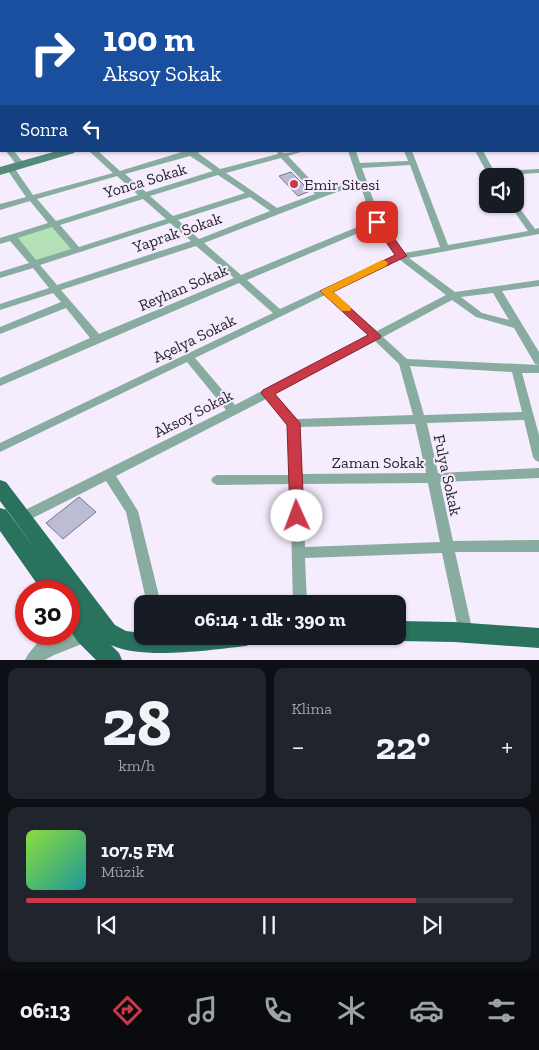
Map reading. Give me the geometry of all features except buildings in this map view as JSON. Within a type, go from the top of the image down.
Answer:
[{"type":"main road","points":[[0,487],[115,636],[134,638]]},
{"type":"main road","points":[[0,516],[46,580]]},
{"type":"main road","points":[[80,628],[111,660]]},
{"type":"main road","points":[[406,631],[539,638]]},
{"type":"street","points":[[10,152],[10,168],[32,198],[77,250]]},
{"type":"street","points":[[10,168],[66,152]]},
{"type":"street","points":[[94,152],[278,312]]},
{"type":"street","points":[[0,208],[193,152],[277,212]]},
{"type":"street","points":[[352,152],[377,222],[402,256],[479,315],[518,326]]},
{"type":"street","points":[[408,152],[445,248]]},
{"type":"street","points":[[480,152],[488,168]]},
{"type":"street","points":[[282,153],[320,195]]},
{"type":"street","name":"Yonca Sokak","points":[[0,241],[282,153]]},
{"type":"street","points":[[357,166],[412,163]]},
{"type":"street","points":[[524,172],[539,171]]},
{"type":"street","name":"Yaprak Sokak","points":[[0,308],[198,242],[320,195],[362,181]]},
{"type":"street","points":[[0,275],[251,194]]},
{"type":"street","points":[[520,213],[536,232]]},
{"type":"street","name":"Reyhan Sokak","points":[[0,382],[97,339],[377,222]]},
{"type":"street","name":"Açelya Sokak","points":[[0,448],[189,358],[278,312],[394,258],[536,232]]},
{"type":"street","points":[[13,238],[97,339]]},
{"type":"street","points":[[454,295],[539,284]]},
{"type":"street","points":[[496,290],[539,361]]},
{"type":"street","points":[[326,291],[404,362],[516,370],[539,369]]},
{"type":"street","name":"Aksoy Sokak","points":[[23,517],[233,411],[454,295]]},
{"type":"street","points":[[0,331],[68,303]]},
{"type":"street","points":[[189,358],[233,411]]},
{"type":"street","name":"Fulya Sokak","points":[[404,362],[420,419],[466,633]]},
{"type":"street","points":[[516,370],[539,458]]},
{"type":"street","points":[[267,393],[294,423],[300,595]]},
{"type":"street","points":[[294,423],[528,416]]},
{"type":"street","points":[[108,474],[132,511],[152,595]]},
{"type":"street","name":"Zaman Sokak","points":[[217,480],[433,478],[539,474]]},
{"type":"street","points":[[298,553],[539,546]]},
{"type":"street","points":[[31,660],[49,650],[85,635],[115,636]]},
{"type":"street","points":[[31,660],[46,645]]},
{"type":"green space","points":[[53,225],[74,248],[35,262],[16,238]]},
{"type":"slow traffic","points":[[346,309],[326,291],[382,263]]},
{"type":"place","name":"Emir Sitesi","points":[[294,184]]},
{"type":"route","points":[[297,516],[294,423],[267,393],[376,336],[326,291],[394,258],[402,256],[377,222]]}]
